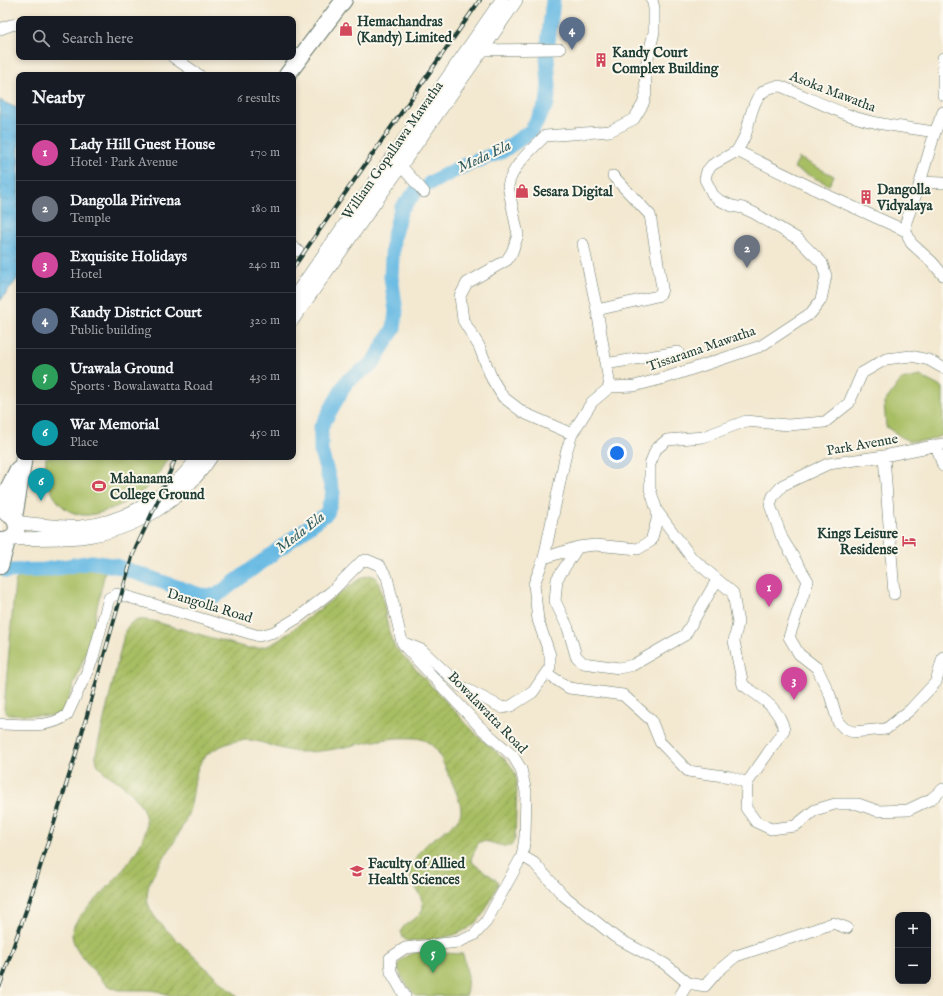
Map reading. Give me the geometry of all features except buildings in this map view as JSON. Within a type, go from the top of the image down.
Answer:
[{"type":"highway","points":[[289,72],[344,0]]},
{"type":"highway","points":[[0,505],[22,460]]},
{"type":"highway","points":[[0,565],[6,541],[15,535],[17,528],[10,517],[23,460]]},
{"type":"main road","name":"William Gopallawa Mawatha","points":[[296,295],[502,0]]},
{"type":"main road","name":"William Gopallawa Mawatha","points":[[296,315],[516,0]]},
{"type":"main road","points":[[10,517],[65,527],[97,524],[134,510],[161,494],[185,474],[196,460]]},
{"type":"main road","points":[[6,541],[81,537],[129,525],[152,514],[175,498],[196,478],[209,460]]},
{"type":"street","points":[[572,434],[524,413],[503,396],[492,379],[479,346],[463,320],[460,296],[467,283],[507,260],[512,252],[518,235],[508,186],[509,179],[522,160],[545,136],[610,131],[634,119],[644,104],[646,94],[645,70],[654,32],[654,8],[652,0]]},
{"type":"street","points":[[0,29],[16,24]]},
{"type":"street","points":[[482,50],[560,49]]},
{"type":"street","points":[[943,58],[943,95]]},
{"type":"street","points":[[177,60],[195,72]]},
{"type":"street","name":"Asoka Mawatha","points":[[737,150],[746,134],[752,110],[760,95],[766,89],[780,86],[846,115],[875,123],[934,132]]},
{"type":"street","points":[[943,112],[934,132],[920,182],[906,222],[906,231],[911,243],[932,262],[943,275]]},
{"type":"street","points":[[737,150],[831,197],[906,231]]},
{"type":"street","name":"Tissarama Mawatha","points":[[610,387],[634,386],[665,378],[761,346],[811,313],[821,300],[826,276],[822,263],[798,239],[743,208],[732,206],[719,200],[714,195],[705,179],[706,171],[712,165],[737,150]]},
{"type":"street","points":[[401,166],[424,192]]},
{"type":"street","points":[[597,310],[657,296],[661,292],[662,288],[650,215],[613,176]]},
{"type":"street","points":[[920,182],[943,183]]},
{"type":"street","points":[[402,642],[422,650],[460,686],[504,708],[512,706],[533,692],[550,668],[550,655],[538,620],[534,584],[544,558],[566,453],[572,434],[592,402],[610,387],[597,310],[583,244]]},
{"type":"street","points":[[606,364],[678,352]]},
{"type":"street","points":[[544,558],[578,547],[596,545],[638,549],[650,541],[657,520],[657,512],[650,489],[650,464],[656,449],[667,440],[703,437],[746,421],[788,425],[825,422],[849,402],[862,373],[886,359],[911,356],[929,360],[943,368]]},
{"type":"street","name":"Park Avenue","points":[[943,466],[940,445],[884,456],[828,464],[783,485],[773,496],[770,505],[782,538],[808,581],[789,637],[799,654],[817,668],[830,695],[838,722],[845,729],[853,732],[886,730],[910,710],[936,682],[943,657]]},
{"type":"street","points":[[884,456],[894,594]]},
{"type":"street","points":[[657,512],[691,558],[733,593],[738,623],[734,641],[743,685],[771,705],[782,721],[784,730],[747,783],[746,808],[756,822],[771,829],[795,826],[815,810],[835,804],[858,804],[878,811],[908,810],[931,800],[943,789]]},
{"type":"street","points":[[578,547],[557,579],[555,600],[568,628],[576,656],[583,663],[619,668],[633,665],[686,635],[717,580]]},
{"type":"street","name":"Dangolla Road","points":[[0,724],[52,723],[67,715],[92,661],[109,598],[121,595],[259,636],[274,632],[299,617],[332,591],[362,561],[367,560],[379,565],[387,577],[402,642]]},
{"type":"street","name":"Bowalawatta Road","points":[[402,642],[480,727],[513,756],[521,769],[526,792],[525,836],[522,856],[486,922],[474,935],[458,942],[404,948],[390,958],[392,972],[405,996]]},
{"type":"street","points":[[546,674],[569,688],[623,695],[651,720],[660,742],[688,771],[731,778],[747,783]]},
{"type":"street","points":[[522,856],[534,863],[563,895],[615,937],[665,964],[688,983],[705,986],[717,972],[736,956],[833,923],[847,928]]},
{"type":"street","points":[[680,996],[688,983]]},
{"type":"green space","points":[[799,158],[834,176],[829,185],[794,168]]},
{"type":"green space","points":[[920,376],[943,388],[943,435],[927,441],[908,441],[886,427],[884,403],[901,380]]},
{"type":"green space","name":"Mahanama College Ground","points":[[46,460],[166,460],[149,486],[139,494],[116,507],[90,515],[73,513],[58,502],[49,486]]},
{"type":"green space","points":[[100,567],[105,572],[88,647],[64,710],[58,716],[7,714],[4,708],[15,581],[20,577]]},
{"type":"green space","points":[[370,575],[376,577],[379,585],[391,639],[395,647],[478,736],[509,763],[515,773],[517,783],[515,839],[511,846],[502,846],[483,841],[479,842],[471,859],[474,864],[498,881],[498,885],[483,915],[473,925],[465,930],[446,937],[407,941],[403,938],[401,931],[407,923],[415,919],[420,914],[423,906],[420,896],[411,879],[409,870],[425,846],[457,820],[461,810],[455,790],[438,752],[431,744],[415,738],[401,738],[373,741],[316,752],[301,752],[278,748],[251,740],[241,740],[217,748],[208,754],[202,761],[195,777],[188,814],[178,836],[152,878],[147,896],[153,915],[189,952],[238,996],[171,996],[157,991],[119,990],[106,985],[76,948],[73,941],[72,932],[79,917],[110,885],[131,859],[140,846],[145,833],[145,814],[139,803],[126,788],[101,770],[96,758],[125,631],[130,624],[137,620],[153,621],[247,648],[258,648],[270,645],[279,640],[355,582]]},
{"type":"green space","points":[[419,952],[463,954],[468,977],[466,996],[416,996],[402,978],[398,965],[402,959]]},
{"type":"water","points":[[0,100],[16,108],[16,281],[0,301]]},
{"type":"waterway","name":"Meda Ela","points":[[548,43],[553,0]]},
{"type":"waterway","name":"Meda Ela","points":[[430,183],[463,166],[501,152],[531,131],[547,103],[549,86],[547,57]]},
{"type":"waterway","name":"Meda Ela","points":[[7,571],[45,570],[92,562],[116,566],[200,595],[216,596],[327,513],[333,493],[321,451],[321,427],[347,381],[372,364],[394,328],[396,311],[391,277],[393,238],[401,209],[417,190]]},
{"type":"railway","points":[[296,264],[480,0]]},
{"type":"railway","points":[[0,985],[30,899],[75,757],[133,554],[161,494],[175,460]]},
{"type":"place","name":"Hemachandras (Kandy) Limited","points":[[346,29]]},
{"type":"place","name":"Kandy District Court","points":[[572,50]]},
{"type":"place","name":"Kandy Court Complex Building","points":[[601,60]]},
{"type":"place","name":"Sesara Digital","points":[[522,191]]},
{"type":"place","name":"Dangolla Vidyalaya","points":[[866,197]]},
{"type":"place","name":"Dangolla Pirivena","points":[[747,268]]},
{"type":"place","name":"Mahanama College Ground","points":[[99,486]]},
{"type":"place","name":"War Memorial","points":[[41,501]]},
{"type":"place","name":"Kings Leisure Residense","points":[[909,541]]},
{"type":"place","name":"Lady Hill Guest House","points":[[769,607]]},
{"type":"place","name":"Exquisite Holidays","points":[[794,700]]},
{"type":"place","name":"Faculty of Allied Health Sciences","points":[[357,871]]},
{"type":"place","name":"Urawala Ground","points":[[433,973]]}]
